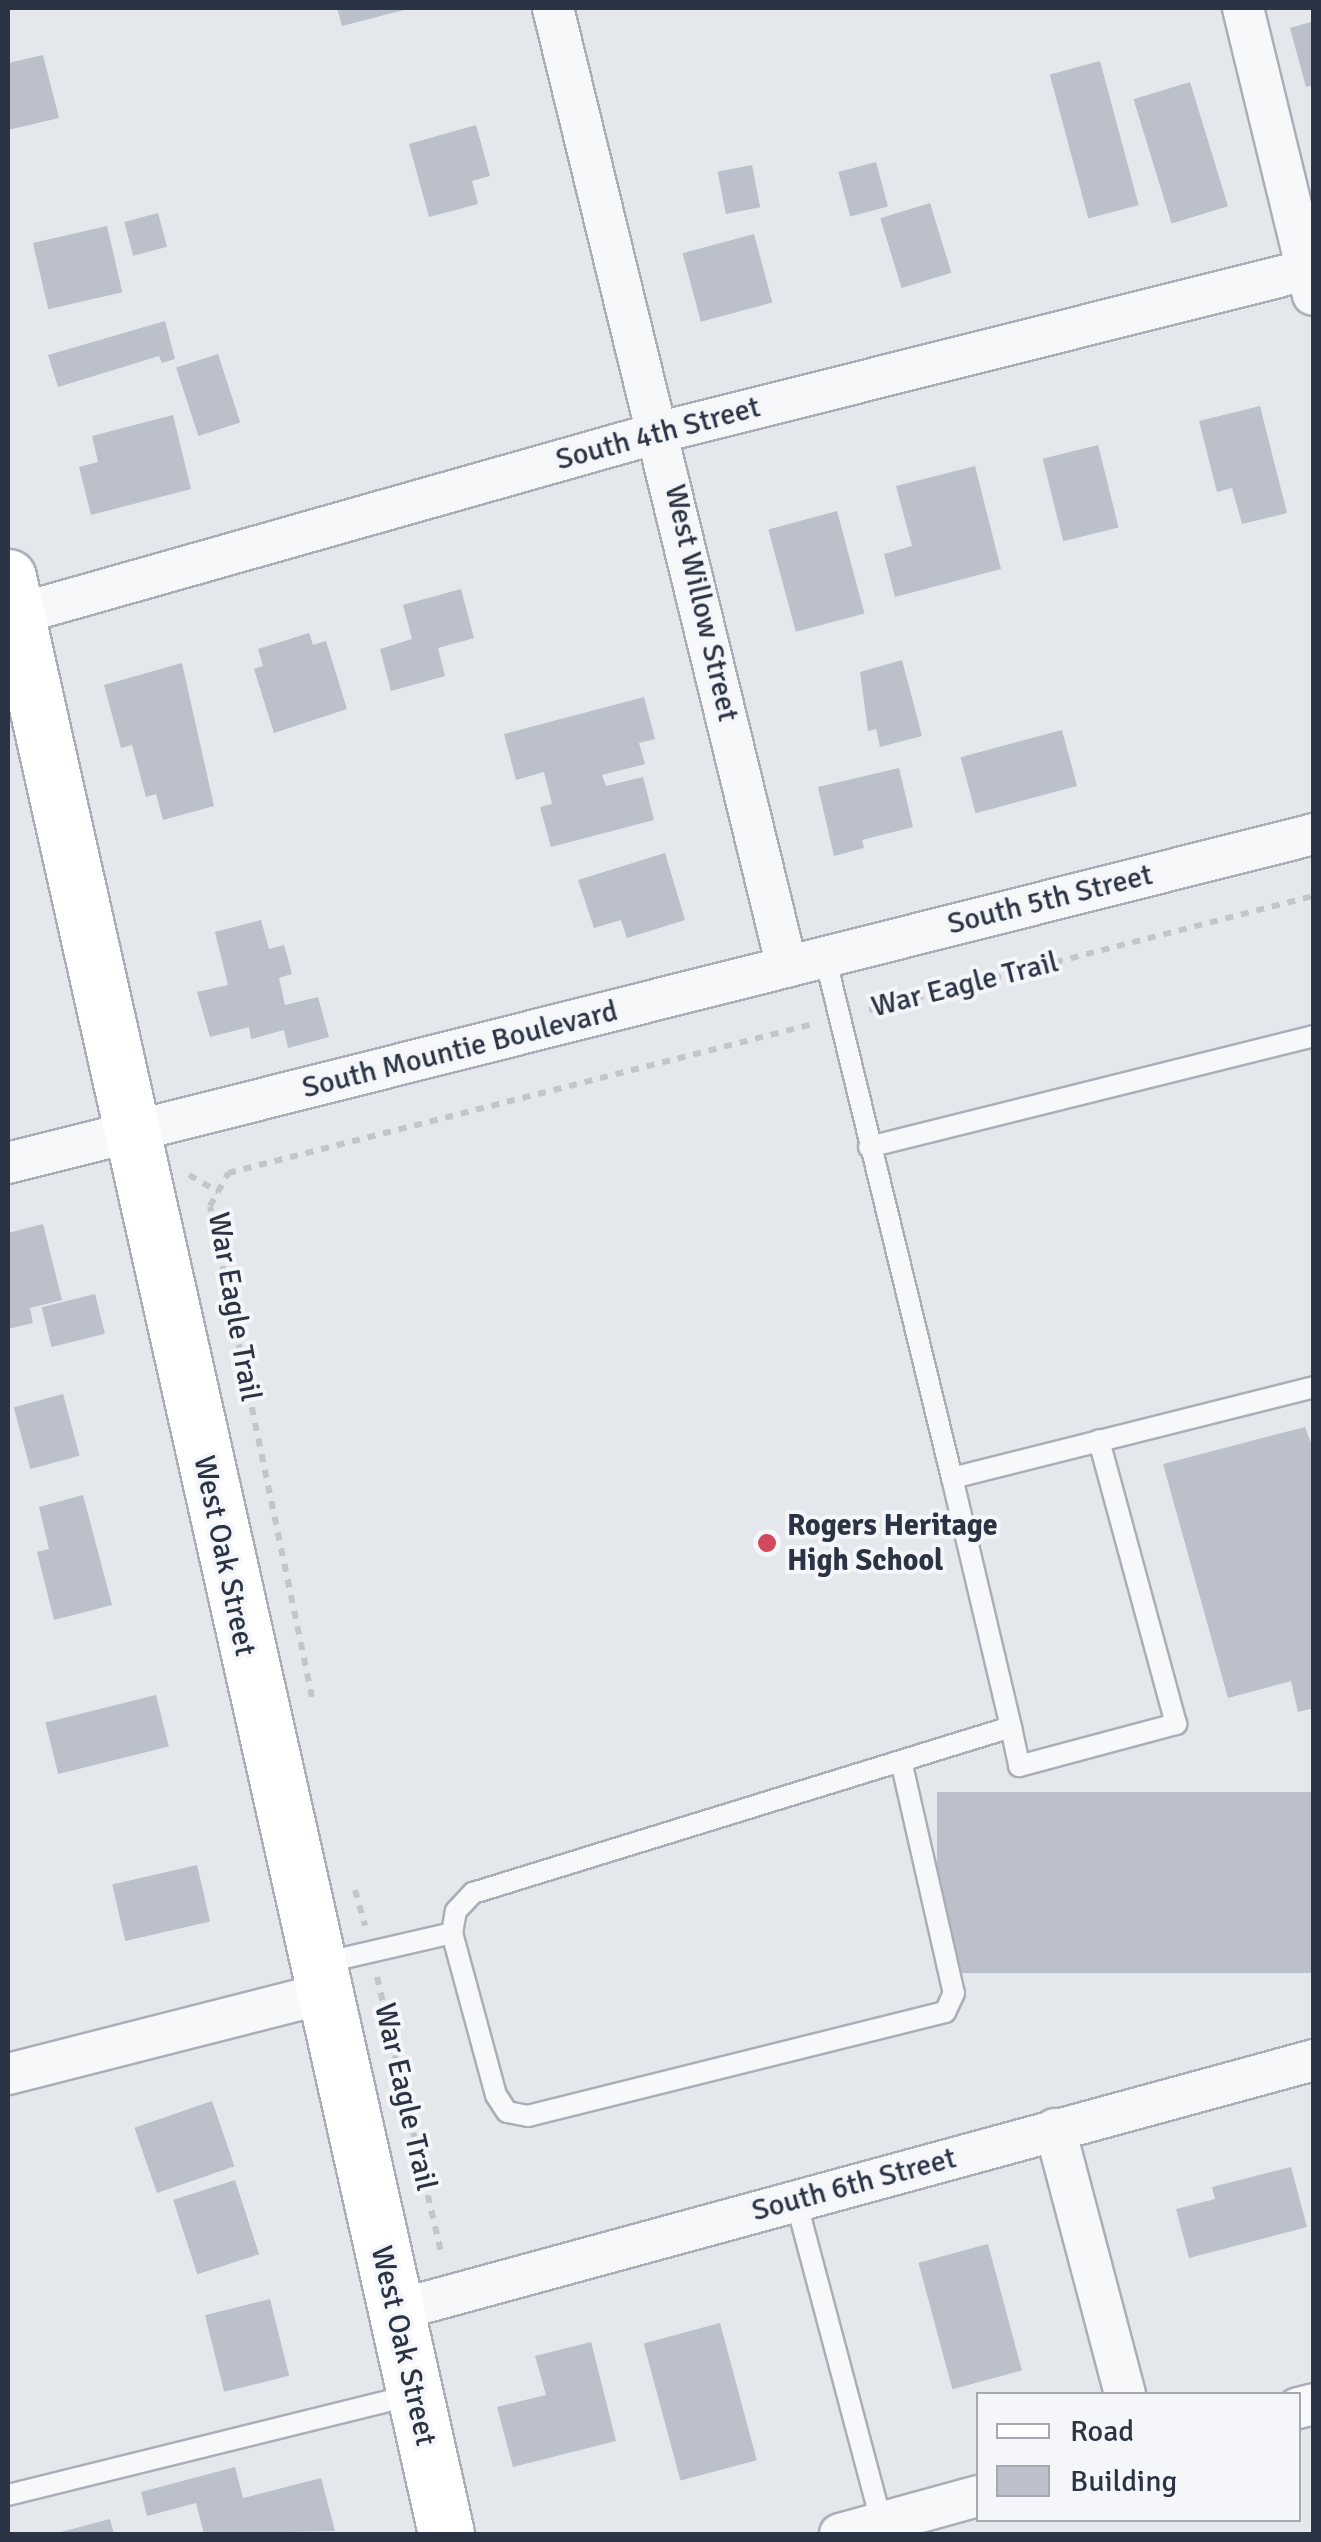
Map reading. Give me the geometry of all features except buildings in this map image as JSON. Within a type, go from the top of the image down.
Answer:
[{"type":"street","name":"West Willow Street","points":[[554,8],[661,432],[806,962]]},
{"type":"street","points":[[1243,8],[1311,278]]},
{"type":"street","name":"South 4th Street","points":[[11,602],[661,432],[1311,278]]},
{"type":"street","name":"West Oak Street","points":[[11,602],[133,1133],[318,1980],[446,2534]]},
{"type":"street","name":"South 5th Street","points":[[806,962],[1314,834]]},
{"type":"street","name":"South Mountie Boulevard","points":[[133,1133],[806,962]]},
{"type":"street","points":[[8,1163],[133,1133]]},
{"type":"street","points":[[8,2074],[318,1980]]},
{"type":"street","name":"South 6th Street","points":[[394,2311],[1314,2060]]},
{"type":"street","points":[[1055,2130],[1125,2392]]},
{"type":"street","points":[[840,2534],[976,2497]]},
{"type":"lane","points":[[806,962],[837,1018],[1019,1766],[1176,1724],[1099,1440]]},
{"type":"lane","points":[[869,1147],[1314,1036]]},
{"type":"lane","points":[[952,1478],[1314,1387]]},
{"type":"lane","points":[[902,1765],[954,1993],[945,2012],[931,2019],[528,2116],[507,2112],[496,2095],[452,1933],[456,1911],[472,1894],[902,1765],[1010,1727]]},
{"type":"lane","points":[[318,1980],[372,1952],[452,1933]]},
{"type":"lane","points":[[796,2201],[882,2524]]},
{"type":"lane","points":[[8,2495],[415,2394]]},
{"type":"path","name":"War Eagle Trail","points":[[313,1704],[210,1206],[228,1173],[1314,896]]},
{"type":"path","points":[[183,1172],[218,1192]]},
{"type":"path","name":"War Eagle Trail","points":[[351,1874],[452,2296]]},
{"type":"place","name":"Rogers Heritage High School","points":[[767,1543]]}]
